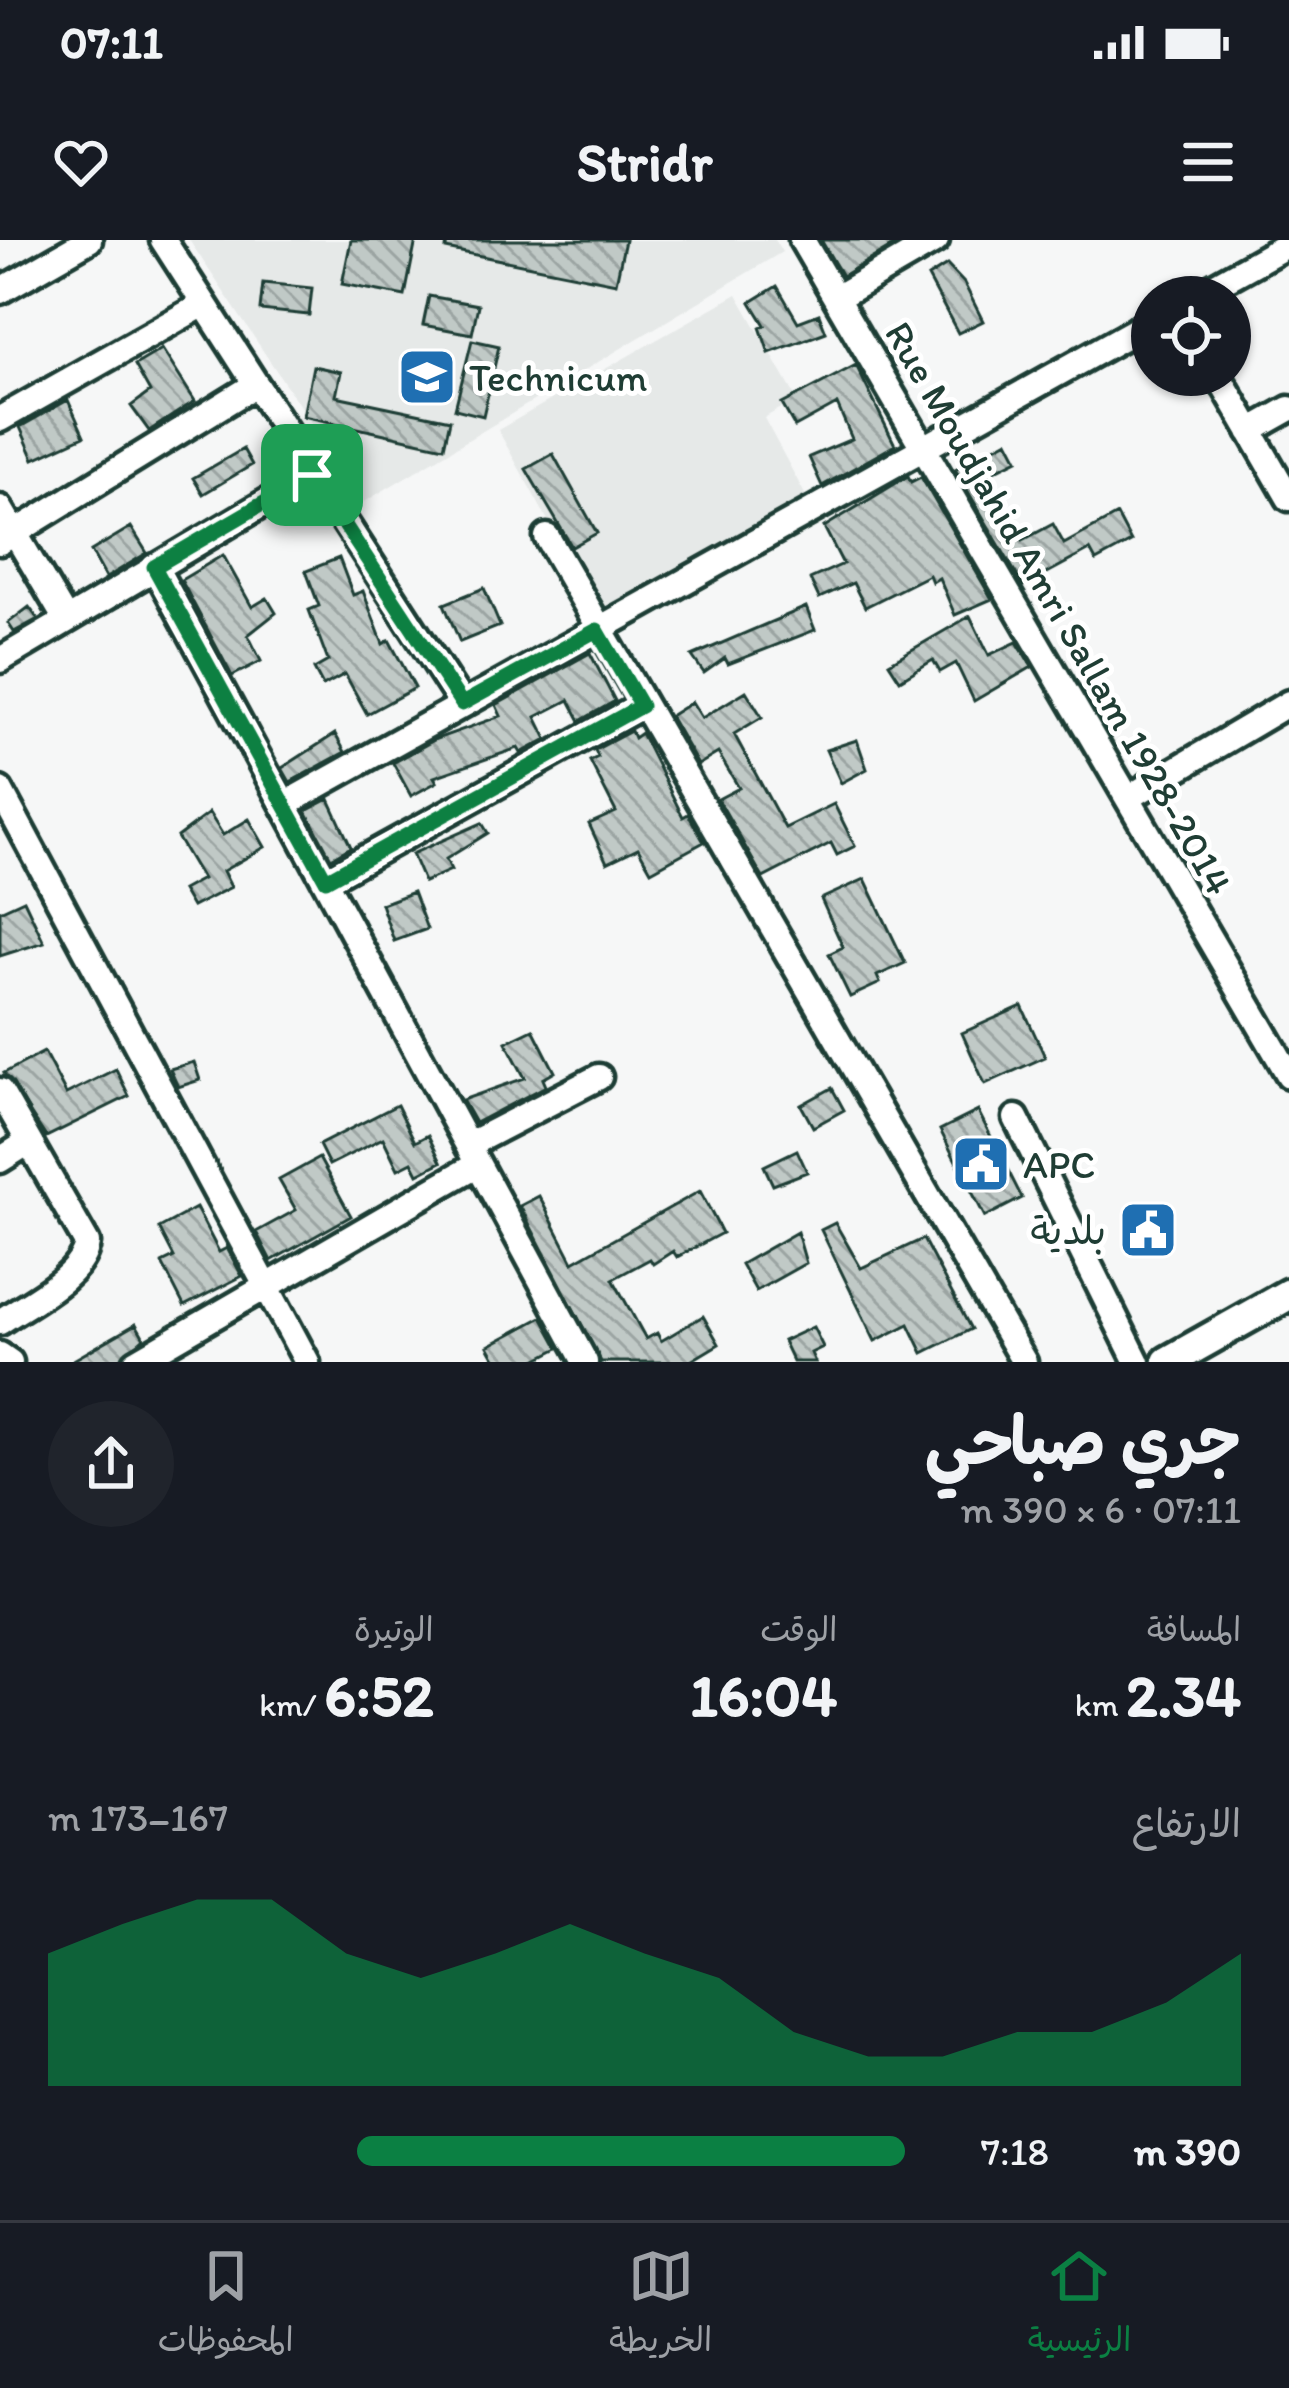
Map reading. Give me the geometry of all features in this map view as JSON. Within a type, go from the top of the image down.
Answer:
[{"type":"main road","points":[[1168,1362],[1289,1294]]},
{"type":"street","points":[[0,291],[89,240]]},
{"type":"street","points":[[163,240],[462,704]]},
{"type":"street","name":"Rue Moudjahid Amri Sallam 1928-2014","points":[[802,240],[1289,1075]]},
{"type":"street","points":[[836,298],[936,240]]},
{"type":"street","points":[[1232,276],[1289,244]]},
{"type":"street","points":[[0,419],[204,304]]},
{"type":"street","points":[[285,804],[1131,333]]},
{"type":"street","points":[[8,537],[255,385]]},
{"type":"street","points":[[1230,396],[1289,498]]},
{"type":"street","points":[[1250,431],[1289,409]]},
{"type":"street","points":[[0,660],[312,475]]},
{"type":"street","points":[[0,508],[8,537],[66,620]]},
{"type":"street","points":[[547,537],[1024,1362]]},
{"type":"street","points":[[154,567],[585,1362]]},
{"type":"street","points":[[1128,798],[1289,704]]},
{"type":"street","points":[[326,880],[641,706]]},
{"type":"street","points":[[0,790],[307,1362]]},
{"type":"street","points":[[141,1361],[599,1077]]},
{"type":"street","points":[[0,1091],[87,1243],[85,1259],[71,1272],[0,1322]]},
{"type":"street","points":[[1016,1118],[1137,1362]]},
{"type":"street","points":[[0,1160],[28,1143]]},
{"type":"street","points":[[0,1355],[10,1362]]},
{"type":"shaded area","name":"Technicum","points":[[189,240],[775,240],[782,252],[364,502]]},
{"type":"shaded area","points":[[737,294],[797,399],[764,418],[807,498],[599,613],[498,430]]},
{"type":"building","points":[[351,240],[416,240],[405,296],[342,284]]},
{"type":"building","points":[[447,240],[625,240],[616,283],[446,249]]},
{"type":"building","points":[[821,240],[903,240],[842,276]]},
{"type":"building","points":[[947,265],[964,283],[983,321],[958,333],[928,277]]},
{"type":"building","points":[[263,283],[312,288],[309,315],[260,310]]},
{"type":"building","points":[[777,286],[798,322],[819,314],[826,332],[769,353],[760,327],[765,325],[751,302]]},
{"type":"building","points":[[429,296],[478,305],[472,334],[423,325]]},
{"type":"building","points":[[472,340],[499,346],[483,416],[455,409]]},
{"type":"building","points":[[162,349],[195,401],[149,431],[131,406],[150,392],[135,365]]},
{"type":"building","points":[[856,365],[895,445],[822,486],[809,457],[852,439],[837,404],[795,427],[782,404]]},
{"type":"building","points":[[313,366],[341,372],[336,396],[450,420],[444,447],[303,416]]},
{"type":"building","points":[[68,400],[84,436],[34,459],[20,427]]},
{"type":"building","points":[[1008,440],[1018,459],[988,474],[1023,540],[1053,524],[1064,544],[1117,515],[1131,542],[1096,561],[1090,550],[1023,586],[955,469]]},
{"type":"building","points":[[243,449],[252,465],[203,494],[193,478]]},
{"type":"building","points":[[553,454],[597,533],[572,547],[526,469]]},
{"type":"building","points":[[908,476],[911,482],[921,477],[992,599],[955,615],[939,578],[932,582],[929,575],[865,607],[853,583],[819,598],[810,579],[843,564],[824,527]]},
{"type":"building","points":[[131,527],[147,553],[106,578],[91,551]]},
{"type":"building","points":[[223,555],[252,607],[267,598],[276,613],[248,635],[261,661],[232,676],[181,580]]},
{"type":"building","points":[[339,558],[353,595],[363,591],[383,644],[389,640],[415,688],[367,714],[345,674],[323,686],[314,669],[328,661],[309,610],[319,606],[306,571]]},
{"type":"building","points":[[484,588],[500,626],[460,642],[444,604]]},
{"type":"building","points":[[29,607],[38,619],[14,632],[8,623]]},
{"type":"building","points":[[806,607],[815,630],[728,664],[725,658],[704,673],[692,656]]},
{"type":"building","points":[[970,616],[989,655],[1017,642],[1032,667],[974,701],[956,663],[940,672],[933,660],[900,680],[889,663]]},
{"type":"building","points":[[590,653],[615,701],[580,721],[569,700],[536,717],[547,739],[521,753],[518,748],[434,777],[437,782],[411,796],[393,763],[436,739],[501,716],[496,705]]},
{"type":"building","points":[[746,691],[762,717],[734,734],[785,828],[834,804],[855,846],[837,855],[831,843],[763,878],[718,799],[739,788],[718,753],[698,765],[670,716],[692,702],[702,718]]},
{"type":"building","points":[[631,731],[634,738],[641,733],[683,817],[688,814],[704,842],[651,871],[638,848],[607,863],[589,824],[616,812],[590,761],[598,757],[595,750]]},
{"type":"building","points":[[335,734],[345,752],[290,782],[282,768]]},
{"type":"building","points":[[857,740],[867,769],[841,783],[826,750]]},
{"type":"building","points":[[329,799],[351,847],[331,858],[306,811]]},
{"type":"building","points":[[209,813],[223,835],[249,819],[265,847],[223,871],[231,887],[192,907],[182,890],[202,879],[177,837]]},
{"type":"building","points":[[482,823],[488,833],[446,859],[451,870],[424,882],[412,854]]},
{"type":"building","points":[[865,879],[905,963],[877,976],[880,983],[850,997],[829,954],[843,947],[821,899]]},
{"type":"building","points":[[413,892],[427,929],[394,941],[381,904]]},
{"type":"building","points":[[24,900],[44,942],[0,956],[0,911]]},
{"type":"building","points":[[1022,1006],[1045,1057],[985,1084],[962,1033]]},
{"type":"building","points":[[533,1029],[555,1072],[543,1079],[546,1086],[475,1123],[462,1100],[525,1078],[506,1042]]},
{"type":"building","points":[[44,1052],[66,1094],[116,1069],[129,1096],[46,1137],[4,1073]]},
{"type":"building","points":[[194,1062],[200,1080],[178,1087],[170,1069]]},
{"type":"building","points":[[832,1088],[844,1110],[813,1127],[801,1105]]},
{"type":"building","points":[[397,1105],[415,1142],[428,1135],[441,1162],[418,1174],[412,1162],[398,1169],[383,1138],[329,1165],[319,1145]]},
{"type":"building","name":"APC","points":[[978,1111],[1022,1198],[985,1217],[940,1130]]},
{"type":"building","points":[[797,1150],[807,1172],[773,1185],[764,1166]]},
{"type":"building","points":[[319,1158],[351,1216],[271,1261],[256,1232],[296,1210],[279,1180]]},
{"type":"building","points":[[700,1191],[722,1233],[677,1257],[673,1251],[613,1279],[646,1339],[657,1333],[661,1341],[703,1316],[719,1344],[689,1362],[601,1362],[520,1206],[539,1196],[573,1262]]},
{"type":"building","points":[[196,1208],[219,1252],[227,1248],[242,1276],[184,1306],[162,1263],[174,1257],[159,1228]]},
{"type":"building","points":[[835,1223],[861,1268],[923,1239],[971,1329],[923,1353],[909,1324],[875,1341],[821,1230]]},
{"type":"building","points":[[797,1232],[806,1263],[756,1291],[741,1264]]},
{"type":"building","points":[[542,1317],[559,1348],[532,1362],[497,1362],[488,1346]]},
{"type":"building","points":[[136,1324],[144,1338],[118,1362],[70,1362]]},
{"type":"building","points":[[813,1327],[823,1347],[811,1353],[815,1362],[793,1362],[783,1341]]},
{"type":"place","name":"Technicum","points":[[427,377]]},
{"type":"place","name":"APC","points":[[981,1164]]},
{"type":"place","name":"بلدية","points":[[1148,1230]]},
{"type":"route","points":[[312,475],[462,704],[597,630],[641,706],[326,880],[154,567],[312,475]]}]
